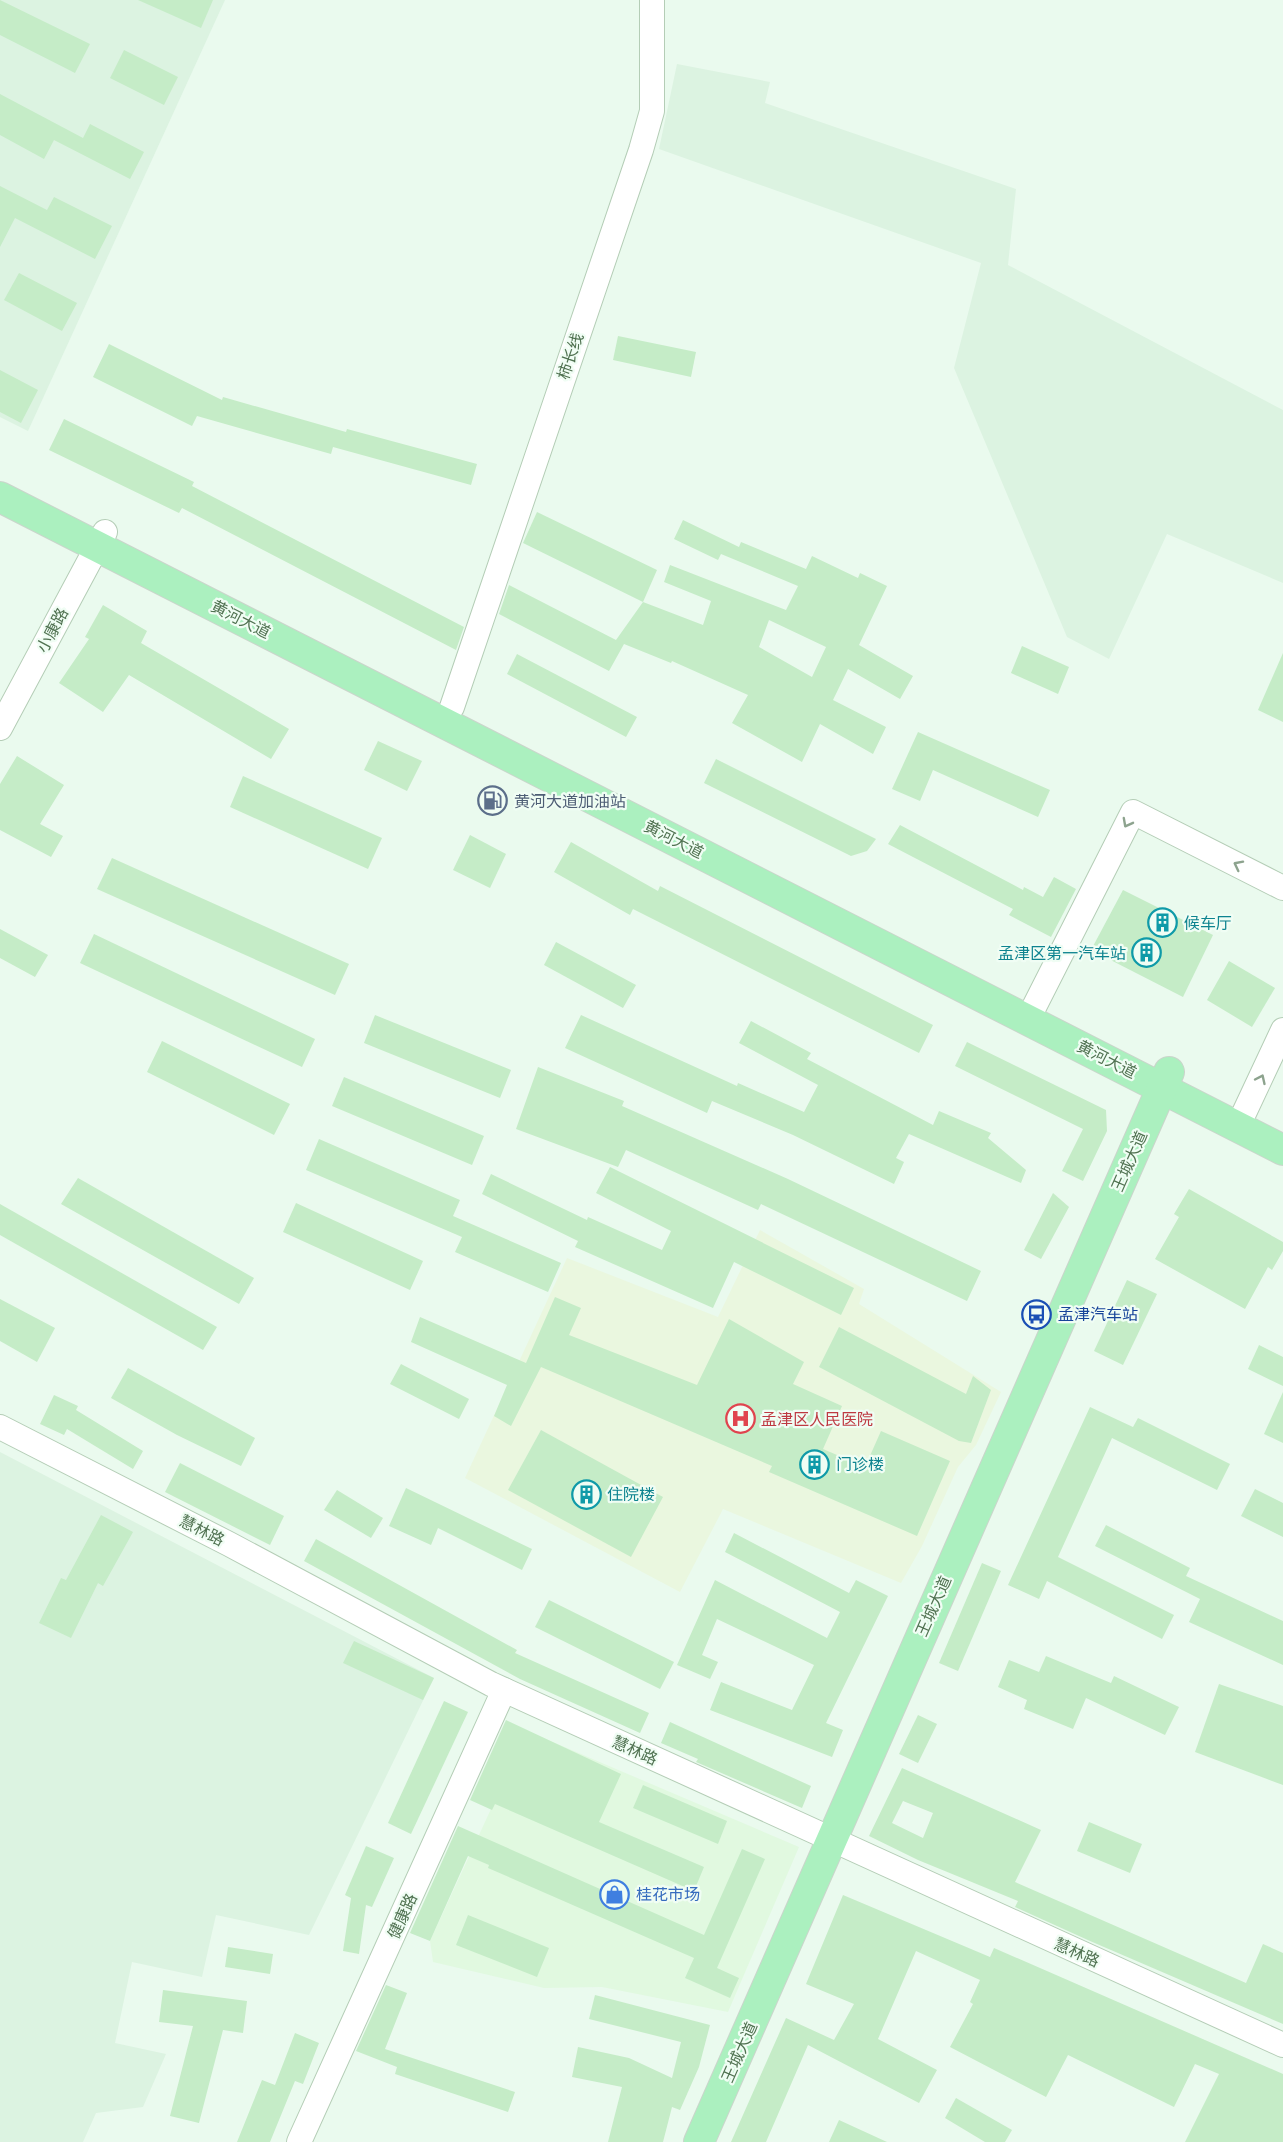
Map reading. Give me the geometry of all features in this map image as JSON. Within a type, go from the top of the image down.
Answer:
[{"type":"main road","name":"黄河大道","points":[[0,478],[452,707],[1031,1011]]},
{"type":"main road","name":"黄河大道","points":[[0,497],[1242,1118],[1283,1130]]},
{"type":"main road","name":"王城大道","points":[[699,2142],[837,1842],[1173,1083]]},
{"type":"main road","name":"黄河大道","points":[[1242,1118],[1283,1150]]},
{"type":"main road","name":"王城大道","points":[[712,2142],[837,1842]]},
{"type":"street","name":"柿长线","points":[[452,707],[641,150],[652,111],[652,0]]},
{"type":"street","name":"小康路","points":[[0,728],[105,532]]},
{"type":"street","points":[[1031,1011],[1133,813],[1283,888]]},
{"type":"street","points":[[1242,1118],[1283,1030]]},
{"type":"street","name":"慧林路","points":[[0,1427],[229,1544],[504,1690],[1283,2045]]},
{"type":"street","name":"健康路","points":[[299,2142],[504,1690]]},
{"type":"shaded area","points":[[0,0],[225,0],[28,431],[0,417]]},
{"type":"shaded area","points":[[677,64],[770,82],[765,103],[1016,189],[1008,265],[1283,410],[1283,583],[1167,534],[1109,659],[1067,637],[954,368],[981,263],[659,149]]},
{"type":"shaded area","name":"孟津区人民医院","points":[[760,1230],[864,1289],[859,1304],[1001,1392],[976,1445],[958,1467],[922,1546],[901,1583],[723,1509],[680,1592],[465,1478],[567,1258],[718,1317]]},
{"type":"shaded area","points":[[0,1452],[434,1678],[309,1935],[216,1915],[202,1977],[132,1962],[115,2043],[166,2054],[143,2107],[96,2113],[83,2142],[0,2142]]},
{"type":"shaded area","name":"桂花市场","points":[[527,1731],[799,1847],[728,2012],[602,1987],[544,1988],[433,1962],[430,1941]]},
{"type":"building","points":[[0,0],[90,44],[75,73],[0,35]]},
{"type":"building","points":[[138,0],[213,0],[201,28]]},
{"type":"building","points":[[124,50],[178,77],[164,105],[110,78]]},
{"type":"building","points":[[0,94],[83,138],[90,124],[144,152],[130,179],[54,140],[44,159],[0,135]]},
{"type":"building","points":[[0,186],[47,210],[54,197],[112,226],[95,259],[15,218],[0,247]]},
{"type":"building","points":[[19,273],[77,303],[62,331],[4,300]]},
{"type":"building","points":[[618,336],[696,352],[691,377],[613,360]]},
{"type":"building","points":[[109,344],[222,400],[223,397],[346,432],[347,429],[477,464],[471,485],[333,447],[331,454],[197,416],[192,426],[93,377]]},
{"type":"building","points":[[0,370],[38,390],[21,423],[0,412]]},
{"type":"building","points":[[64,419],[194,482],[192,486],[464,627],[456,650],[182,508],[179,513],[49,450]]},
{"type":"building","points":[[537,512],[657,570],[643,602],[523,543]]},
{"type":"building","points":[[683,520],[739,547],[741,542],[806,569],[812,556],[858,578],[860,573],[887,586],[859,645],[913,676],[900,699],[848,669],[833,700],[886,727],[873,754],[820,724],[802,762],[732,723],[748,695],[672,661],[671,663],[624,644],[609,671],[499,614],[509,585],[616,640],[643,602],[703,625],[711,601],[664,582],[670,565],[786,610],[798,586],[721,554],[718,560],[674,539]],"holes":[[[769,620],[826,647],[812,677],[759,647]]]},
{"type":"building","points":[[103,605],[147,631],[141,643],[289,729],[271,759],[129,675],[103,712],[59,683],[89,639],[85,637]]},
{"type":"building","points":[[1022,646],[1069,667],[1058,694],[1011,673]]},
{"type":"building","points":[[1283,653],[1283,722],[1258,710]]},
{"type":"building","points":[[517,654],[637,717],[626,737],[507,674]]},
{"type":"building","points":[[918,732],[1050,790],[1038,817],[933,770],[920,801],[892,789]]},
{"type":"building","points":[[378,741],[422,761],[407,791],[364,770]]},
{"type":"building","points":[[17,756],[64,785],[40,824],[63,836],[51,857],[0,830],[0,784]]},
{"type":"building","points":[[716,759],[876,839],[867,851],[851,856],[704,783]]},
{"type":"building","points":[[243,776],[382,838],[368,869],[230,807]]},
{"type":"building","points":[[900,825],[1023,890],[1024,887],[1043,897],[1054,877],[1076,889],[1051,937],[1009,915],[1013,909],[888,844]]},
{"type":"building","points":[[470,835],[506,854],[490,888],[453,870]]},
{"type":"building","points":[[571,842],[658,891],[660,886],[933,1025],[919,1053],[633,909],[630,915],[554,872]]},
{"type":"building","points":[[112,858],[349,964],[335,995],[97,889]]},
{"type":"building","name":"孟津区第一汽车站","points":[[1123,890],[1213,935],[1183,997],[1091,950]]},
{"type":"building","points":[[0,929],[48,955],[35,977],[0,958]]},
{"type":"building","points":[[94,934],[315,1039],[302,1067],[80,963]]},
{"type":"building","points":[[556,942],[636,985],[623,1008],[544,965]]},
{"type":"building","points":[[1229,961],[1275,988],[1252,1027],[1207,1000]]},
{"type":"building","points":[[375,1015],[511,1070],[500,1098],[364,1043]]},
{"type":"building","points":[[581,1015],[737,1086],[738,1083],[804,1112],[818,1085],[739,1043],[751,1021],[811,1053],[807,1059],[933,1125],[939,1111],[991,1133],[988,1138],[1026,1170],[1021,1183],[909,1134],[896,1158],[904,1162],[894,1184],[793,1135],[712,1101],[707,1113],[565,1048]]},
{"type":"building","points":[[162,1041],[290,1104],[274,1135],[147,1072]]},
{"type":"building","points":[[967,1042],[1106,1110],[1107,1131],[1083,1181],[1062,1171],[1083,1129],[955,1066]]},
{"type":"building","points":[[538,1067],[624,1101],[622,1106],[788,1179],[981,1271],[967,1301],[761,1204],[758,1210],[626,1150],[618,1167],[516,1129]]},
{"type":"building","points":[[344,1077],[484,1136],[472,1165],[332,1106]]},
{"type":"building","points":[[319,1139],[460,1200],[453,1216],[561,1263],[548,1292],[455,1252],[462,1237],[306,1170]]},
{"type":"building","points":[[610,1167],[854,1288],[841,1315],[734,1262],[713,1308],[575,1247],[578,1241],[482,1194],[491,1174],[587,1220],[588,1217],[662,1250],[671,1231],[596,1193]]},
{"type":"building","points":[[78,1178],[254,1278],[239,1304],[61,1204]]},
{"type":"building","points":[[1189,1189],[1283,1242],[1283,1251],[1272,1270],[1268,1267],[1245,1309],[1155,1259],[1179,1217],[1174,1214]]},
{"type":"building","points":[[1053,1193],[1069,1207],[1041,1259],[1024,1250]]},
{"type":"building","points":[[296,1203],[423,1261],[410,1290],[283,1232]]},
{"type":"building","points":[[0,1204],[217,1327],[203,1350],[0,1235]]},
{"type":"building","points":[[1127,1280],[1157,1294],[1123,1365],[1094,1351]]},
{"type":"building","points":[[555,1297],[581,1308],[569,1335],[697,1385],[729,1319],[804,1362],[793,1384],[842,1406],[823,1449],[865,1467],[881,1431],[950,1461],[917,1536],[769,1472],[772,1466],[541,1367],[511,1426],[494,1416],[507,1385],[411,1342],[420,1317],[526,1363]]},
{"type":"building","points":[[0,1299],[55,1328],[37,1362],[0,1341]]},
{"type":"building","points":[[839,1327],[966,1394],[973,1376],[991,1390],[971,1443],[959,1441],[819,1367]]},
{"type":"building","points":[[1259,1345],[1283,1357],[1283,1386],[1248,1369]]},
{"type":"building","points":[[401,1364],[469,1399],[459,1419],[390,1384]]},
{"type":"building","points":[[128,1368],[255,1438],[241,1466],[177,1435],[111,1398]]},
{"type":"building","points":[[1283,1392],[1283,1443],[1264,1434]]},
{"type":"building","points":[[54,1395],[78,1406],[76,1410],[143,1451],[133,1469],[67,1429],[64,1435],[40,1424]]},
{"type":"building","points":[[1090,1407],[1133,1427],[1138,1418],[1230,1464],[1217,1490],[1112,1438],[1058,1557],[1174,1615],[1162,1639],[1047,1581],[1039,1599],[1008,1585]]},
{"type":"building","name":"住院楼","points":[[541,1430],[663,1497],[631,1557],[508,1490]]},
{"type":"building","points":[[180,1463],[284,1516],[270,1545],[165,1492]]},
{"type":"building","points":[[406,1488],[532,1549],[522,1570],[438,1528],[431,1545],[389,1526]]},
{"type":"building","points":[[1255,1489],[1283,1503],[1283,1537],[1241,1516]]},
{"type":"building","points":[[337,1490],[383,1518],[371,1538],[324,1510]]},
{"type":"building","points":[[101,1515],[133,1532],[103,1586],[98,1583],[71,1638],[39,1623],[61,1578],[66,1580]]},
{"type":"building","points":[[1106,1525],[1190,1568],[1186,1576],[1283,1621],[1283,1665],[1189,1622],[1200,1599],[1095,1546]]},
{"type":"building","points":[[734,1533],[849,1593],[856,1580],[888,1596],[826,1723],[843,1730],[832,1757],[710,1710],[721,1682],[792,1710],[814,1665],[717,1619],[702,1655],[718,1662],[710,1679],[677,1665],[715,1580],[827,1638],[840,1612],[725,1552]]},
{"type":"building","points":[[316,1539],[517,1650],[515,1653],[649,1713],[640,1733],[520,1679],[304,1561]]},
{"type":"building","points":[[982,1563],[1001,1571],[958,1671],[939,1663]]},
{"type":"building","points":[[549,1600],[674,1662],[660,1689],[535,1627]]},
{"type":"building","points":[[354,1641],[434,1678],[423,1700],[343,1663]]},
{"type":"building","points":[[1046,1656],[1111,1683],[1114,1676],[1179,1707],[1165,1735],[1086,1698],[1073,1729],[1024,1709],[1027,1700],[998,1687],[1009,1660],[1039,1672]]},
{"type":"building","points":[[1219,1684],[1283,1706],[1283,1785],[1195,1752]]},
{"type":"building","points":[[444,1701],[468,1712],[411,1834],[388,1823]]},
{"type":"building","points":[[918,1715],[937,1724],[918,1763],[899,1754]]},
{"type":"building","points":[[506,1720],[621,1774],[599,1822],[704,1867],[694,1891],[495,1804],[492,1810],[470,1800]]},
{"type":"building","points":[[670,1722],[811,1786],[802,1808],[696,1762],[698,1759],[661,1743]]},
{"type":"building","points":[[902,1768],[1041,1830],[1015,1882],[1246,1983],[1263,1944],[1283,1953],[1283,2024],[1015,1907],[1018,1901],[918,1860],[869,1836]],"holes":[[[903,1801],[933,1813],[923,1838],[892,1823]]]},
{"type":"building","points":[[643,1785],[727,1821],[718,1844],[633,1808]]},
{"type":"building","points":[[1089,1822],[1142,1844],[1130,1873],[1077,1851]]},
{"type":"building","points":[[458,1826],[704,1935],[742,1849],[765,1859],[717,1968],[739,1978],[730,1998],[685,1978],[694,1958],[488,1868],[489,1865],[468,1856],[430,1941],[410,1933]]},
{"type":"building","points":[[366,1846],[394,1858],[372,1907],[366,1905],[359,1954],[343,1951],[351,1898],[345,1895]]},
{"type":"building","points":[[843,1895],[990,1957],[994,1948],[1283,2074],[1283,2142],[1185,2142],[1219,2074],[1195,2064],[1174,2107],[1068,2055],[1046,2097],[950,2047],[973,2004],[970,2002],[980,1980],[916,1951],[878,2039],[937,2070],[919,2103],[808,2045],[766,2142],[731,2142],[786,2018],[834,2040],[854,2004],[806,1984]]},
{"type":"building","points":[[468,1915],[549,1948],[537,1977],[456,1945]]},
{"type":"building","points":[[228,1947],[273,1954],[270,1974],[225,1967]]},
{"type":"building","points":[[386,1985],[407,1993],[385,2049],[515,2092],[508,2112],[395,2074],[397,2067],[356,2051]]},
{"type":"building","points":[[163,1990],[247,2001],[243,2033],[223,2030],[199,2123],[170,2116],[193,2026],[159,2022]]},
{"type":"building","points":[[595,1995],[710,2025],[699,2067],[680,2110],[672,2107],[663,2142],[608,2142],[622,2087],[572,2077],[578,2047],[629,2058],[672,2078],[681,2042],[589,2019]]},
{"type":"building","points":[[295,2033],[319,2043],[303,2084],[295,2081],[270,2142],[237,2142],[262,2080],[275,2085]]},
{"type":"building","points":[[956,2098],[1012,2130],[1005,2142],[985,2142],[945,2118]]},
{"type":"building","points":[[839,2120],[887,2142],[829,2142]]},
{"type":"place","name":"黄河大道加油站","points":[[493,801]]},
{"type":"place","name":"候车厅","points":[[1163,923]]},
{"type":"place","name":"孟津区第一汽车站","points":[[1147,953]]},
{"type":"place","name":"孟津汽车站","points":[[1037,1314]]},
{"type":"place","name":"孟津区人民医院","points":[[740,1419]]},
{"type":"place","name":"门诊楼","points":[[815,1464]]},
{"type":"place","name":"住院楼","points":[[586,1494]]},
{"type":"place","name":"桂花市场","points":[[615,1894]]}]
